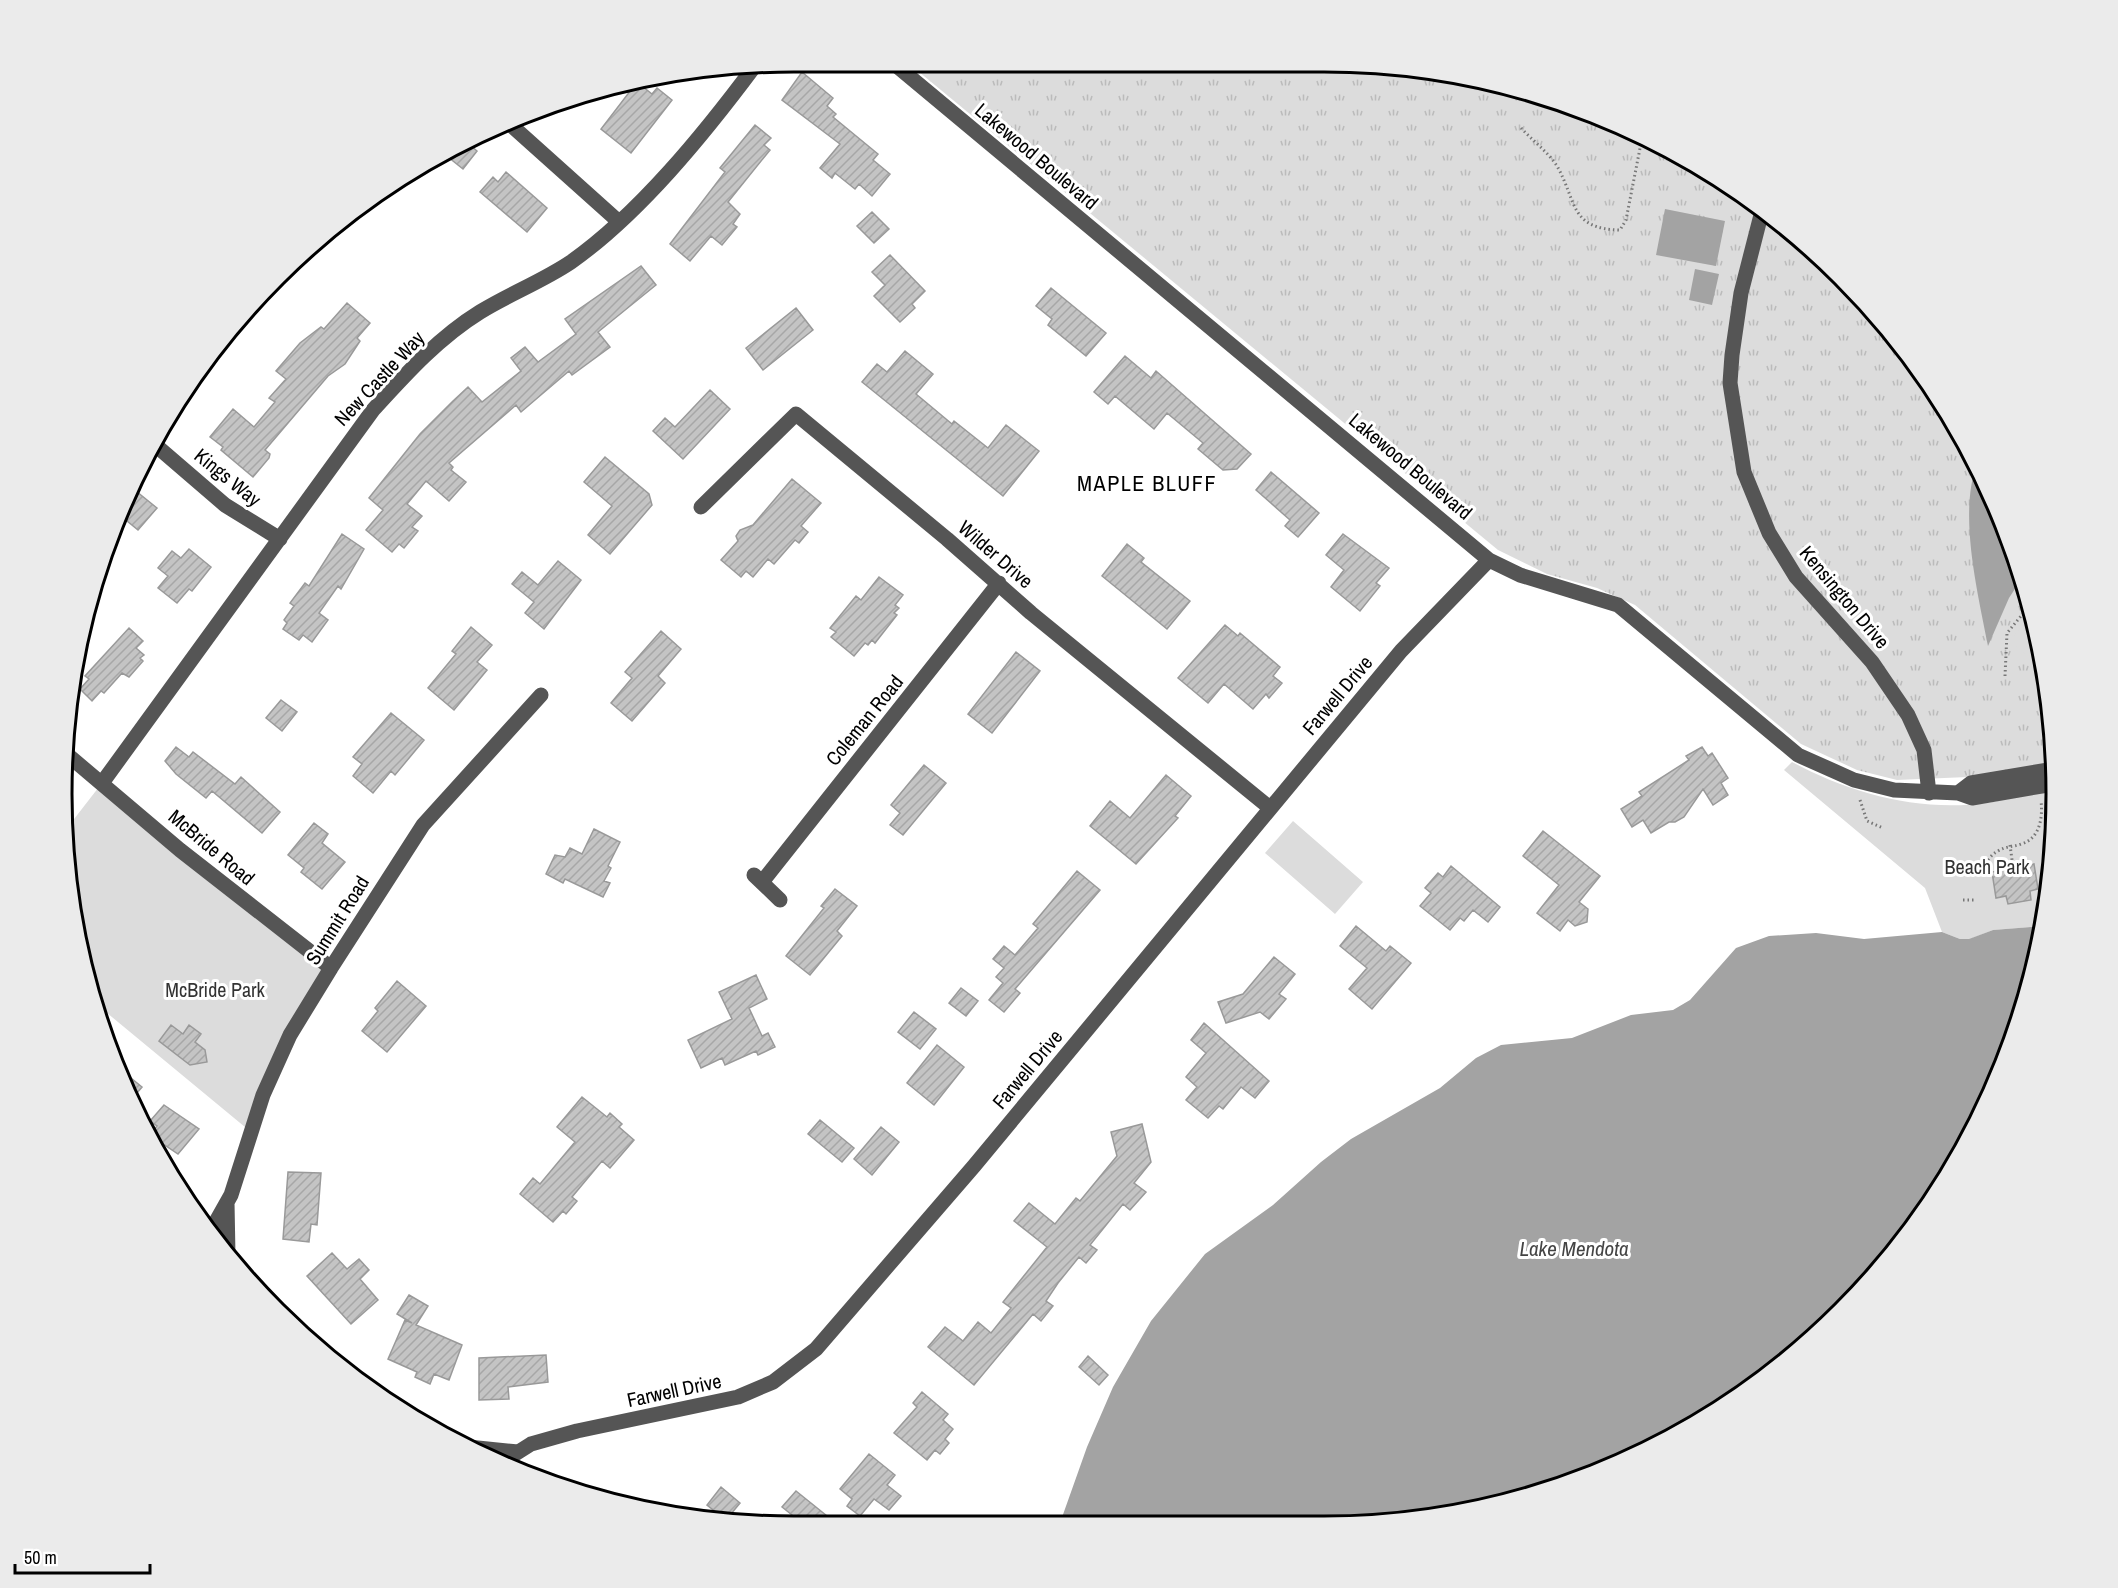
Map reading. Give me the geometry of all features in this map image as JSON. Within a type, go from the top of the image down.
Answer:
[{"type":"street","name":"Lakewood Boulevard","points":[[904,72],[1489,560],[1520,575],[1618,605],[1798,755],[1854,780],[1894,790],[1958,793],[1972,798],[2046,785]]},
{"type":"street","name":"New Castle Way","points":[[102,783],[372,410],[416,363],[478,314],[569,263],[618,221],[673,165],[748,74]]},
{"type":"street","points":[[515,128],[618,221]]},
{"type":"street","name":"Kensington Drive","points":[[1760,218],[1741,293],[1730,383],[1744,472],[1769,533],[1796,577],[1872,662],[1908,715],[1924,750],[1929,793]]},
{"type":"street","name":"Wilder Drive","points":[[701,507],[796,414],[1031,613],[1270,808]]},
{"type":"street","name":"Kings Way","points":[[160,449],[225,505],[280,539]]},
{"type":"street","name":"Farwell Drive","points":[[512,1458],[531,1444],[577,1431],[738,1397],[773,1382],[816,1349],[904,1250],[1401,651],[1489,560]]},
{"type":"street","name":"Coleman Road","points":[[780,900],[758,879],[999,584]]},
{"type":"street","name":"Summit Road","points":[[214,1224],[227,1202],[263,1095],[290,1035],[331,968],[423,825],[541,695]]},
{"type":"street","name":"McBride Road","points":[[73,760],[180,850],[331,968]]},
{"type":"street","name":"Lakewood Boulevard","points":[[1958,793],[1971,783],[2045,770]]},
{"type":"street","name":"Summit Road","points":[[227,1202],[228,1242]]},
{"type":"street","points":[[492,1449],[518,1452]]},
{"type":"path","points":[[1521,128],[1557,167],[1570,203],[1581,218],[1586,223],[1606,230],[1620,230],[1626,220],[1641,145]]},
{"type":"path","points":[[2005,676],[2007,633],[2023,614]]},
{"type":"path","points":[[1970,870],[1982,868],[1995,852],[2010,845],[2022,844],[2033,837],[2042,818],[2041,799]]},
{"type":"path","points":[[1860,800],[1867,821],[1883,828]]},
{"type":"path","points":[[2010,845],[2013,867]]},
{"type":"path","points":[[1963,900],[1974,900]]},
{"type":"green space","points":[[919,72],[1324,72],[1418,78],[1465,86],[1556,110],[1643,146],[1685,169],[1764,221],[1835,283],[1897,354],[1949,433],[1972,475],[1991,518],[2008,562],[2021,607],[2040,700],[2045,770],[1968,777],[1897,780],[1857,770],[1801,744],[1635,605],[1597,588],[1547,574],[1498,550]]},
{"type":"green space","points":[[2025,622],[2033,661],[2015,645],[2013,637]]},
{"type":"green space","name":"Beach Park","points":[[1792,762],[1862,791],[1886,798],[1936,805],[1987,803],[2046,786],[2040,888],[2033,927],[1993,930],[1970,939],[1960,939],[1942,932],[1925,888],[1784,770]]},
{"type":"green space","name":"McBride Park","points":[[102,783],[331,968],[251,1132],[106,1012],[86,935],[78,888],[73,820]]},
{"type":"green space","points":[[1293,821],[1363,882],[1335,914],[1265,853]]},
{"type":"water","points":[[1665,209],[1725,221],[1716,266],[1656,255]]},
{"type":"water","points":[[1695,269],[1719,274],[1712,305],[1689,300]]},
{"type":"water","points":[[1973,478],[2008,562],[2016,588],[1988,646],[1975,578],[1969,530]]},
{"type":"water","name":"Lake Mendota","points":[[2033,927],[2008,1026],[1972,1113],[1949,1155],[1897,1234],[1835,1305],[1764,1367],[1725,1394],[1643,1442],[1600,1461],[1556,1478],[1465,1502],[1418,1510],[1324,1516],[1062,1516],[1087,1447],[1113,1387],[1151,1321],[1205,1254],[1273,1205],[1321,1162],[1351,1139],[1440,1088],[1476,1058],[1501,1045],[1572,1038],[1631,1015],[1673,1010],[1690,1000],[1736,948],[1769,936],[1816,933],[1864,939],[1942,932],[1960,939],[1969,939],[1993,930]]},
{"type":"building","points":[[802,72],[833,98],[827,106],[836,114],[833,117],[878,154],[873,160],[890,174],[872,196],[859,184],[855,189],[835,173],[832,178],[820,168],[840,144],[782,100]]},
{"type":"building","points":[[645,88],[652,94],[657,88],[672,100],[631,153],[601,129],[630,92]]},
{"type":"building","points":[[755,125],[771,138],[764,145],[770,150],[728,202],[740,214],[733,224],[737,227],[722,245],[711,236],[690,261],[670,244],[725,172],[720,168]]},
{"type":"building","points":[[473,147],[477,151],[463,169],[451,159]]},
{"type":"building","points":[[506,172],[547,208],[527,232],[480,192],[493,177],[498,182]]},
{"type":"building","points":[[872,212],[889,229],[874,243],[857,226]]},
{"type":"building","points":[[890,255],[925,291],[912,304],[915,308],[900,322],[874,296],[885,285],[872,272]]},
{"type":"building","points":[[641,266],[656,285],[598,332],[610,347],[572,375],[569,371],[521,412],[516,405],[449,463],[453,467],[451,470],[466,482],[449,501],[426,481],[407,504],[422,516],[412,527],[418,531],[404,548],[399,544],[392,552],[366,530],[383,510],[369,498],[420,434],[453,401],[468,387],[482,402],[521,371],[511,358],[525,347],[538,362],[576,334],[565,319]]},
{"type":"building","points":[[1051,288],[1106,333],[1086,356],[1048,325],[1052,319],[1036,306]]},
{"type":"building","points":[[347,303],[370,323],[357,338],[360,341],[345,364],[328,376],[265,450],[270,454],[269,458],[253,477],[221,450],[223,447],[210,437],[233,409],[254,427],[275,402],[269,398],[286,379],[276,371],[300,343],[321,327],[324,329]]},
{"type":"building","points":[[796,308],[813,330],[763,370],[746,348]]},
{"type":"building","points":[[905,351],[933,374],[916,394],[952,424],[954,421],[988,448],[1006,425],[1039,451],[1003,496],[862,382],[877,364],[887,372]]},
{"type":"building","points":[[1125,356],[1151,378],[1156,371],[1251,454],[1237,469],[1223,470],[1198,449],[1203,443],[1167,413],[1154,429],[1115,396],[1108,404],[1094,392]]},
{"type":"building","points":[[710,390],[730,409],[683,459],[653,431],[665,418],[675,427]]},
{"type":"building","points":[[605,457],[649,494],[652,505],[610,554],[588,535],[612,506],[584,482]]},
{"type":"building","points":[[1271,472],[1319,513],[1298,537],[1285,526],[1290,520],[1256,490]]},
{"type":"building","points":[[792,479],[821,503],[801,526],[808,532],[799,543],[795,540],[774,564],[768,559],[753,577],[746,571],[741,577],[721,560],[738,541],[736,536],[740,530],[753,525]]},
{"type":"building","points":[[138,493],[157,508],[138,530],[126,520]]},
{"type":"building","points":[[342,534],[364,549],[341,589],[338,586],[319,613],[328,620],[312,642],[303,635],[299,640],[283,629],[287,623],[284,620],[294,606],[290,603],[305,583],[309,586]]},
{"type":"building","points":[[1343,534],[1389,568],[1376,583],[1380,586],[1360,611],[1331,587],[1344,570],[1326,555]]},
{"type":"building","points":[[1127,544],[1144,558],[1141,562],[1190,601],[1167,629],[1102,576]]},
{"type":"building","points":[[189,549],[211,567],[192,591],[189,589],[177,603],[158,588],[168,576],[158,568],[172,551],[181,558]]},
{"type":"building","points":[[558,561],[581,580],[544,629],[525,613],[534,602],[512,584],[522,572],[538,585]]},
{"type":"building","points":[[879,577],[903,595],[895,605],[899,608],[894,613],[897,615],[875,643],[872,640],[868,645],[865,643],[854,656],[831,637],[836,632],[830,628],[856,596],[861,600]]},
{"type":"building","points":[[1225,625],[1238,636],[1240,633],[1280,667],[1273,676],[1282,683],[1269,698],[1266,694],[1253,709],[1224,684],[1208,703],[1178,678]]},
{"type":"building","points":[[471,627],[492,645],[477,662],[487,670],[454,710],[428,688],[456,654],[452,651]]},
{"type":"building","points":[[129,628],[143,641],[136,648],[144,655],[140,658],[143,661],[129,677],[122,673],[104,693],[101,691],[92,701],[80,689],[89,679],[85,676]]},
{"type":"building","points":[[661,631],[681,649],[658,676],[665,683],[632,721],[611,703],[632,678],[625,672]]},
{"type":"building","points":[[1016,652],[1040,671],[992,733],[968,714]]},
{"type":"building","points":[[281,700],[297,712],[282,731],[266,718]]},
{"type":"building","points":[[391,713],[424,740],[395,775],[391,771],[373,793],[353,776],[362,764],[353,757]]},
{"type":"building","points":[[176,747],[189,757],[193,752],[235,784],[241,777],[280,812],[262,833],[212,791],[206,798],[176,774],[165,761]]},
{"type":"building","points":[[1702,747],[1708,756],[1712,753],[1728,778],[1721,783],[1728,795],[1713,805],[1703,789],[1684,817],[1675,822],[1669,822],[1651,833],[1643,820],[1632,827],[1621,809],[1642,796],[1639,792],[1689,760],[1686,756]]},
{"type":"building","points":[[924,765],[946,783],[903,835],[890,825],[900,813],[891,805]]},
{"type":"building","points":[[1166,775],[1191,796],[1175,816],[1178,818],[1136,864],[1090,826],[1110,801],[1130,818]]},
{"type":"building","points":[[314,823],[328,834],[322,843],[345,862],[322,889],[301,872],[304,868],[288,855]]},
{"type":"building","points":[[594,829],[620,842],[608,866],[611,868],[604,881],[610,883],[603,897],[565,879],[563,883],[546,874],[555,855],[565,857],[570,848],[582,854]]},
{"type":"building","points":[[1543,831],[1600,876],[1579,902],[1588,909],[1587,922],[1575,926],[1568,920],[1560,931],[1537,913],[1559,885],[1523,856]]},
{"type":"building","points":[[2034,864],[2038,889],[2030,891],[2031,900],[2008,904],[2006,896],[1996,898],[1992,872]]},
{"type":"building","points":[[1451,866],[1500,907],[1488,922],[1473,910],[1464,921],[1460,918],[1450,930],[1420,906],[1431,893],[1425,888],[1438,873],[1443,877]]},
{"type":"building","points":[[1077,871],[1100,890],[1015,989],[1020,993],[1004,1012],[989,1000],[1003,983],[996,977],[1004,968],[993,959],[1004,946],[1015,955],[1038,928],[1033,924]]},
{"type":"building","points":[[835,889],[857,906],[837,931],[842,936],[810,975],[786,956],[824,908],[821,906]]},
{"type":"building","points":[[1356,926],[1386,951],[1390,946],[1411,963],[1372,1009],[1349,989],[1367,968],[1340,946]]},
{"type":"building","points":[[1274,957],[1295,974],[1279,994],[1286,999],[1269,1019],[1260,1012],[1226,1023],[1218,1002],[1243,994]]},
{"type":"building","points":[[756,975],[767,999],[749,1008],[762,1036],[768,1033],[775,1047],[758,1055],[756,1051],[725,1065],[722,1058],[701,1068],[688,1040],[732,1019],[719,992]]},
{"type":"building","points":[[397,981],[426,1006],[387,1052],[362,1031],[378,1011],[375,1008]]},
{"type":"building","points":[[961,988],[978,1001],[966,1016],[949,1003]]},
{"type":"building","points":[[914,1012],[936,1029],[920,1049],[898,1032]]},
{"type":"building","points":[[1204,1023],[1269,1081],[1255,1098],[1241,1087],[1223,1109],[1219,1106],[1208,1118],[1186,1100],[1197,1087],[1186,1077],[1206,1053],[1191,1040]]},
{"type":"building","points":[[171,1025],[183,1034],[189,1025],[201,1034],[195,1042],[205,1050],[207,1062],[190,1065],[159,1041]]},
{"type":"building","points":[[937,1045],[964,1067],[934,1105],[907,1083]]},
{"type":"building","points":[[130,1077],[142,1087],[137,1093]]},
{"type":"building","points":[[582,1097],[607,1117],[610,1113],[622,1124],[619,1127],[634,1140],[610,1168],[602,1161],[572,1197],[577,1201],[566,1214],[563,1211],[553,1222],[520,1194],[533,1178],[540,1184],[575,1142],[557,1127]]},
{"type":"building","points":[[164,1105],[199,1129],[178,1154],[163,1144],[155,1129],[157,1126],[150,1121]]},
{"type":"building","points":[[820,1120],[854,1148],[842,1162],[808,1134]]},
{"type":"building","points":[[1142,1124],[1151,1162],[1134,1183],[1146,1192],[1130,1210],[1123,1204],[1090,1245],[1097,1250],[1086,1263],[1079,1257],[1058,1283],[1046,1301],[1053,1306],[1041,1321],[1033,1314],[974,1385],[928,1347],[945,1327],[963,1341],[978,1322],[991,1333],[1011,1308],[1003,1302],[1047,1247],[1014,1221],[1029,1203],[1055,1224],[1076,1198],[1080,1201],[1117,1156],[1111,1132]]},
{"type":"building","points":[[881,1127],[899,1142],[872,1175],[854,1159]]},
{"type":"building","points":[[288,1172],[321,1173],[317,1225],[311,1224],[309,1242],[283,1239]]},
{"type":"building","points":[[332,1253],[347,1269],[359,1259],[369,1270],[360,1279],[378,1300],[351,1324],[307,1276]]},
{"type":"building","points":[[409,1295],[428,1306],[416,1325],[462,1345],[449,1380],[434,1374],[430,1384],[415,1377],[417,1372],[388,1359],[405,1320],[412,1323],[397,1314]]},
{"type":"building","points":[[546,1355],[548,1382],[508,1387],[509,1399],[479,1400],[479,1358]]},
{"type":"building","points":[[1088,1356],[1108,1375],[1099,1385],[1079,1367]]},
{"type":"building","points":[[922,1392],[948,1414],[943,1420],[953,1429],[945,1439],[949,1443],[940,1454],[935,1450],[927,1460],[894,1433],[917,1407],[913,1403]]},
{"type":"building","points":[[869,1454],[895,1475],[887,1485],[901,1496],[889,1510],[874,1499],[860,1516],[847,1506],[852,1499],[840,1489]]},
{"type":"building","points":[[721,1487],[740,1503],[732,1513],[715,1511],[707,1505]]},
{"type":"building","points":[[796,1491],[827,1516],[791,1516],[782,1507]]},
{"type":"district","name":"MAPLE BLUFF","points":[[1147,483]]}]
